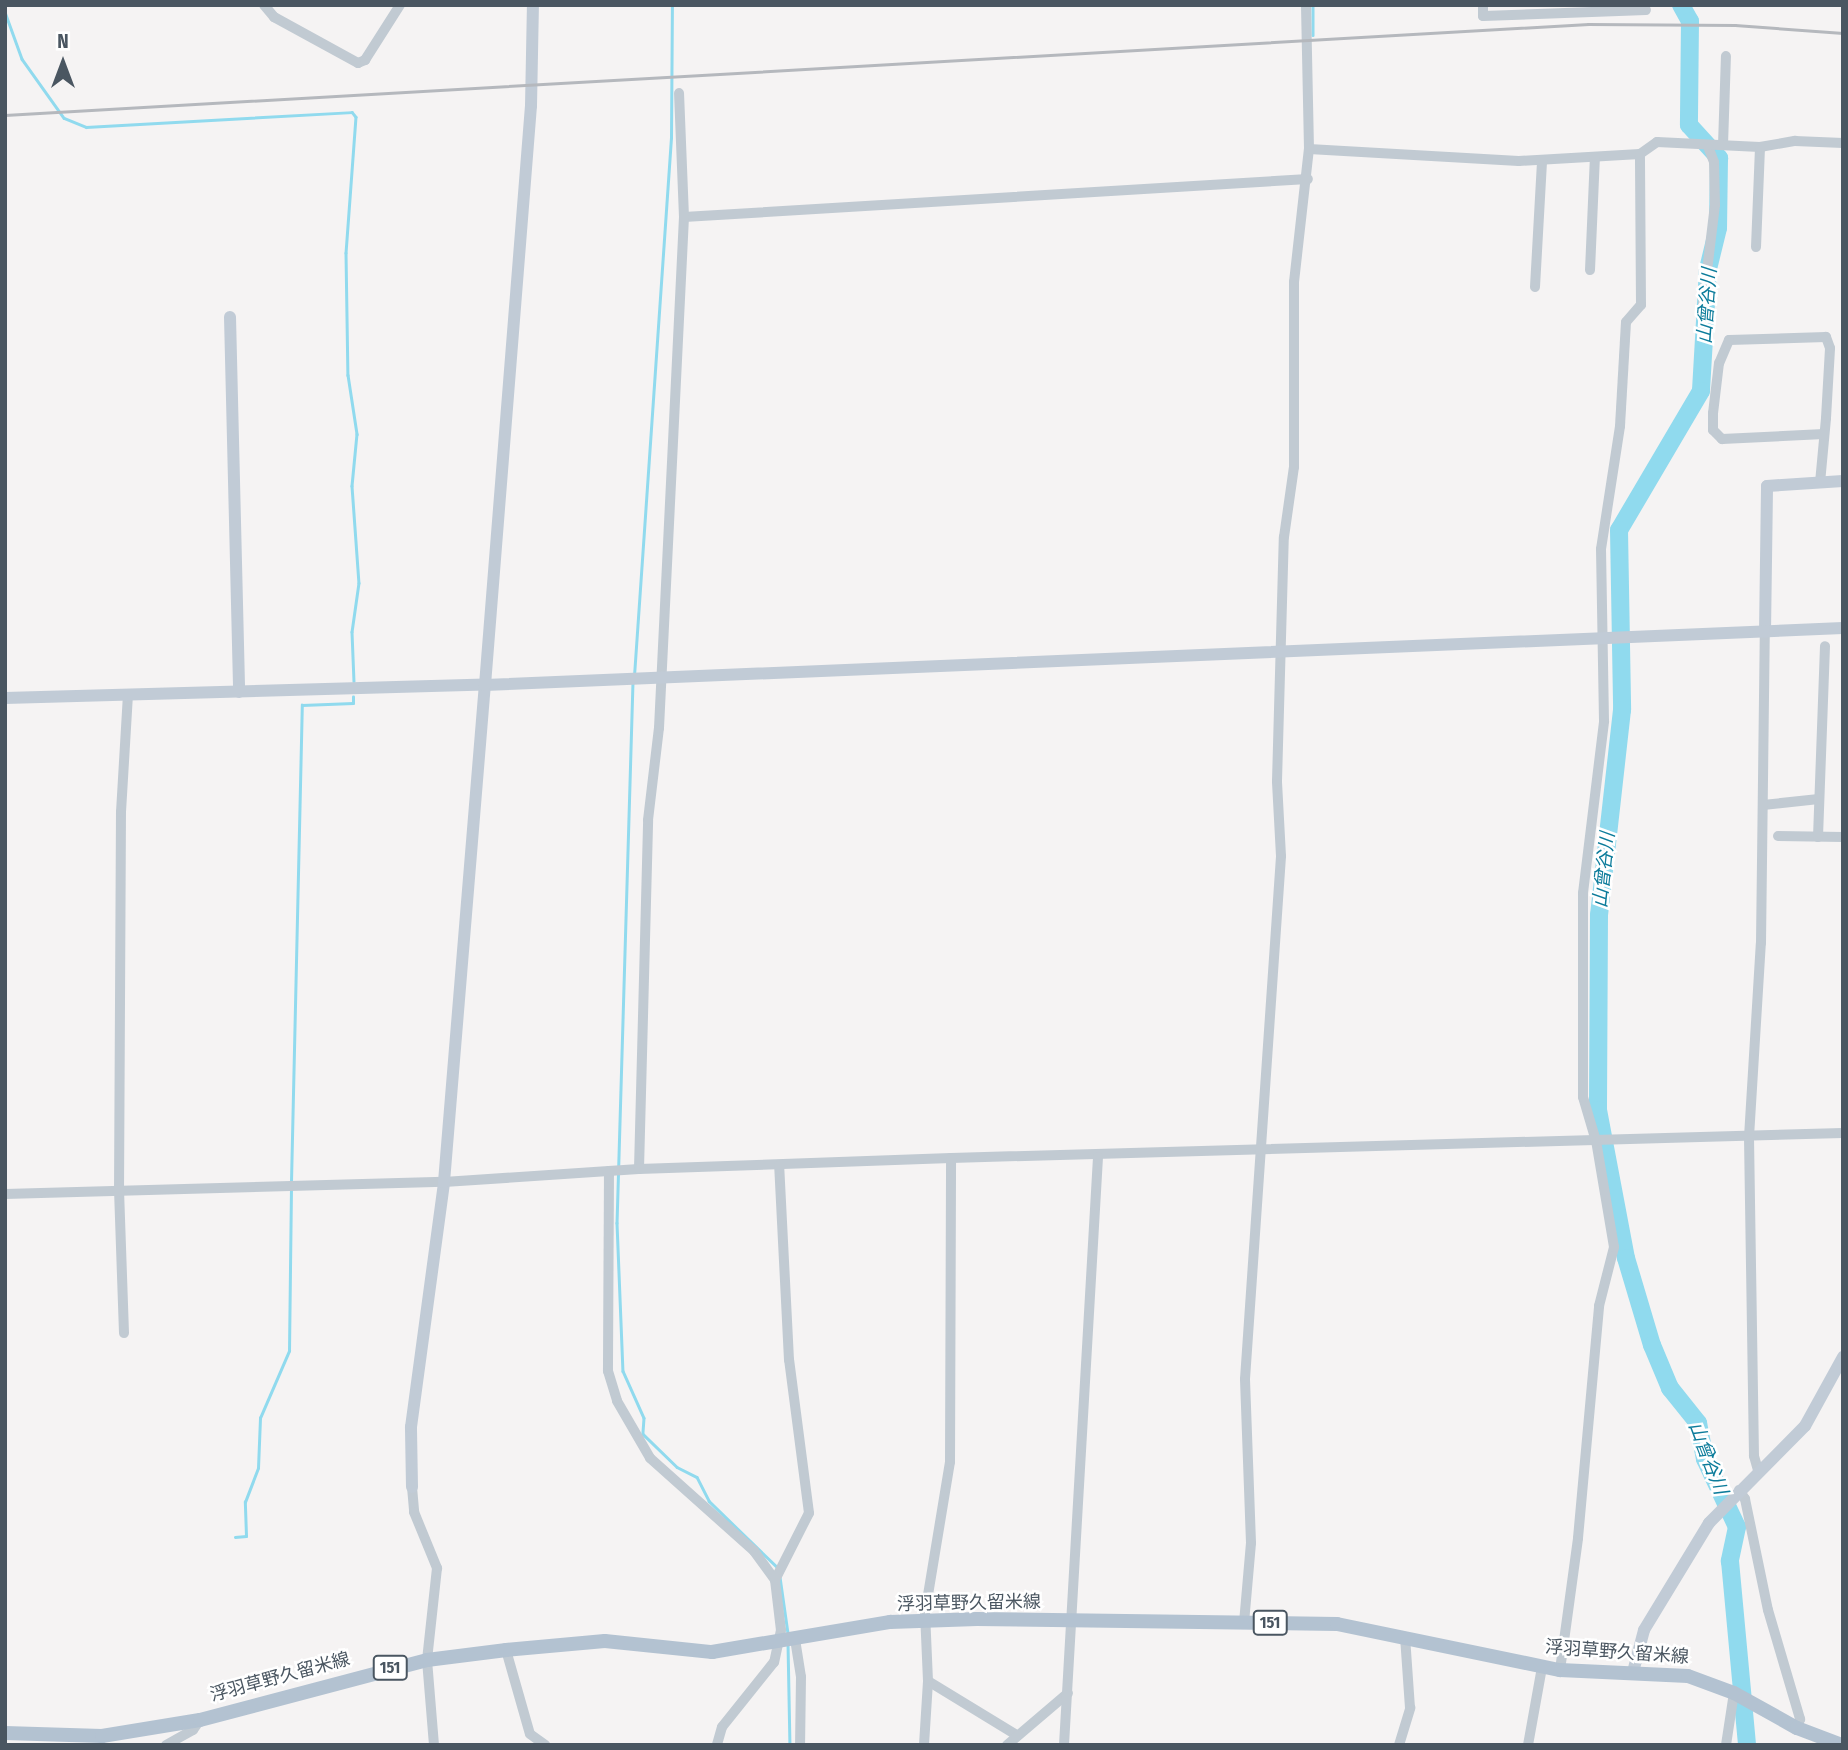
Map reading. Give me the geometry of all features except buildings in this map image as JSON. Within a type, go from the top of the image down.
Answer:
[{"type":"main road","name":"浮羽草野久留米線","points":[[5,1733],[102,1736],[200,1720],[427,1660],[506,1650],[605,1641],[712,1652],[925,1620],[1337,1624],[1560,1670],[1688,1676],[1741,1697],[1797,1728],[1842,1745]]},
{"type":"street","points":[[264,5],[274,17],[358,63],[365,60],[400,5]]},
{"type":"street","points":[[434,1745],[427,1660],[437,1569],[414,1512],[411,1427],[444,1182],[531,106],[533,5]]},
{"type":"street","points":[[1244,1623],[1251,1543],[1245,1379],[1281,856],[1277,782],[1283,648],[1284,537],[1294,467],[1294,282],[1308,179],[1306,5]]},
{"type":"street","points":[[1483,5],[1483,16],[1646,10]]},
{"type":"street","points":[[1703,304],[1715,205],[1715,146],[1726,56]]},
{"type":"street","points":[[639,1169],[648,820],[656,772],[684,217],[679,93]]},
{"type":"street","points":[[1560,1670],[1577,1538],[1599,1306],[1614,1247],[1601,1141],[1583,1097],[1583,893],[1616,638],[1601,549],[1620,426],[1626,322],[1641,305],[1640,154],[1646,145],[1657,142],[1760,147],[1795,141],[1843,143]]},
{"type":"street","points":[[1756,247],[1760,147]]},
{"type":"street","points":[[1309,149],[1542,160],[1640,154]]},
{"type":"street","points":[[1590,270],[1595,157]]},
{"type":"street","points":[[1535,286],[1542,160]]},
{"type":"street","points":[[684,217],[1308,179]]},
{"type":"street","points":[[230,317],[239,692]]},
{"type":"street","points":[[1820,482],[1824,434],[1830,348],[1826,337],[1729,340],[1718,363],[1713,413],[1713,430],[1722,439],[1824,434]]},
{"type":"street","points":[[1758,1470],[1754,1456],[1749,1137],[1759,1007],[1767,486],[1843,481]]},
{"type":"street","points":[[5,698],[485,685],[1283,648],[1843,628]]},
{"type":"street","points":[[1818,836],[1825,646]]},
{"type":"street","points":[[124,1333],[119,1192],[121,812],[128,695]]},
{"type":"street","points":[[1763,804],[1819,799]]},
{"type":"street","points":[[1778,836],[1843,837]]},
{"type":"street","points":[[5,1194],[444,1182],[639,1169],[951,1158],[1259,1153],[1843,1133]]},
{"type":"street","points":[[1064,1745],[1069,1690],[1068,1621],[1073,1600],[1098,1157]]},
{"type":"street","points":[[924,1745],[928,1681],[925,1620],[950,1462],[951,1158]]},
{"type":"street","points":[[775,1580],[808,1513],[789,1360],[779,1165]]},
{"type":"street","points":[[609,1171],[608,1371],[617,1401],[650,1458],[754,1551],[775,1580],[801,1677],[800,1745]]},
{"type":"street","points":[[1633,1672],[1643,1630],[1731,1498],[1805,1426],[1843,1357]]},
{"type":"street","points":[[1731,1498],[1745,1499],[1768,1610],[1800,1719],[1797,1728]]},
{"type":"street","points":[[1399,1745],[1410,1708],[1405,1637]]},
{"type":"street","points":[[717,1745],[722,1727],[790,1640]]},
{"type":"street","points":[[506,1650],[530,1734],[545,1745]]},
{"type":"street","points":[[1528,1745],[1542,1667]]},
{"type":"street","points":[[928,1681],[1018,1736]]},
{"type":"street","points":[[1007,1745],[1066,1698],[1069,1690]]},
{"type":"street","points":[[1726,1745],[1741,1697]]},
{"type":"street","points":[[166,1745],[192,1730],[200,1720]]},
{"type":"waterway","points":[[634,676],[671,138],[672,5]]},
{"type":"waterway","points":[[1313,5],[1313,35]]},
{"type":"waterway","name":"山曾谷川","points":[[1681,5],[1690,21],[1689,125],[1719,158],[1718,228],[1708,269],[1701,391],[1619,530],[1622,710],[1599,915],[1598,1110],[1626,1258],[1652,1345],[1670,1388],[1698,1423],[1705,1459],[1737,1527],[1730,1561],[1747,1745]]},
{"type":"waterway","points":[[5,12],[22,59],[64,118],[86,127],[352,112],[356,117],[346,253],[348,375],[357,434],[352,486],[359,583],[352,632],[354,681]]},
{"type":"waterway","points":[[633,682],[617,1223],[623,1371],[644,1418],[643,1434],[677,1467],[697,1477],[709,1501],[777,1567]]},
{"type":"waterway","points":[[291,1182],[302,705],[353,703],[353,697]]},
{"type":"waterway","points":[[235,1537],[246,1536],[245,1502],[258,1468],[260,1418],[289,1351],[291,1189]]},
{"type":"waterway","points":[[780,1577],[788,1633]]},
{"type":"waterway","points":[[788,1643],[790,1745]]},
{"type":"railway","points":[[5,115],[1588,24],[1735,25],[1843,33]]}]
